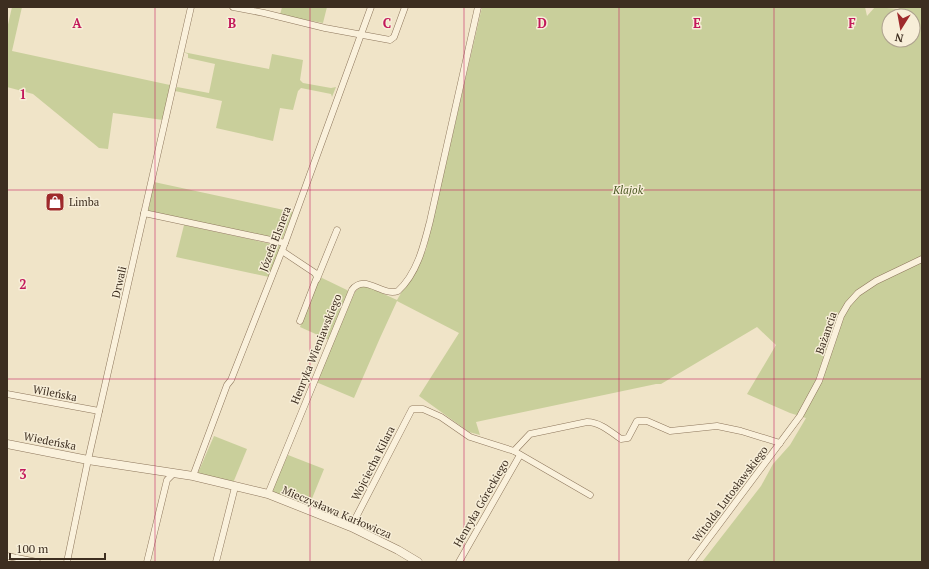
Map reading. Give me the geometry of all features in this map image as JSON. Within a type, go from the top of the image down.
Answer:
[{"type":"street","name":"Drwali","points":[[67,562],[88,460],[191,7]]},
{"type":"street","points":[[233,7],[360,36],[388,40],[393,39],[406,7]]},
{"type":"street","name":"Józefa Elsnera","points":[[192,476],[227,385],[231,380],[282,251],[371,7]]},
{"type":"street","name":"Henryka Wieniawskiego","points":[[268,494],[352,290],[355,286],[366,283],[389,292],[398,291],[410,274],[423,249],[478,7]]},
{"type":"street","points":[[144,213],[285,243]]},
{"type":"street","points":[[300,321],[337,230]]},
{"type":"street","points":[[282,251],[315,273],[317,279]]},
{"type":"street","name":"Bażancia","points":[[780,443],[800,416],[820,381],[841,316],[848,304],[858,293],[876,281],[922,259]]},
{"type":"street","name":"Wileńska","points":[[7,394],[99,411]]},
{"type":"street","name":"Henryka Góreckiego","points":[[412,409],[423,409],[441,417],[470,437],[514,451],[590,495]]},
{"type":"street","name":"Wojciecha Kilara","points":[[351,527],[412,409]]},
{"type":"street","name":"Witolda Lutosławskiego","points":[[514,451],[530,434],[587,422],[599,424],[621,439],[628,438],[637,421],[647,421],[670,431],[718,426],[741,431],[780,443],[691,562]]},
{"type":"street","name":"Wiedeńska","points":[[7,444],[88,460],[174,474]]},
{"type":"street","name":"Henryka Góreckiego","points":[[459,562],[520,455]]},
{"type":"street","points":[[147,562],[168,480],[174,474],[192,476],[268,494]]},
{"type":"street","points":[[216,562],[235,487]]},
{"type":"street","name":"Mieczysława Karłowicza","points":[[268,494],[351,527],[398,550],[418,562]]},
{"type":"street","points":[[7,556],[37,562]]},
{"type":"green space","points":[[12,7],[22,7],[12,51],[170,85],[163,120],[113,113],[108,149],[99,148],[33,94],[7,87],[7,29]]},
{"type":"green space","points":[[282,7],[327,7],[323,23],[280,15]]},
{"type":"green space","name":"Klajok","points":[[482,7],[865,7],[867,16],[875,7],[886,8],[881,8],[881,48],[921,48],[921,8],[900,8],[922,7],[922,562],[702,562],[761,486],[773,464],[790,445],[806,418],[790,413],[747,394],[776,345],[757,327],[661,384],[476,422],[480,435],[469,432],[419,396],[459,333],[397,301],[354,398],[316,382],[355,292],[364,285],[397,300],[426,250]]},
{"type":"green space","points":[[183,52],[269,69],[272,54],[303,60],[300,80],[303,83],[331,88],[336,87],[332,97],[331,94],[301,88],[298,91],[293,110],[280,108],[273,141],[216,128],[222,101],[175,91],[177,87],[209,93],[215,64],[188,58],[188,54]]},
{"type":"green space","points":[[154,182],[293,212],[282,240],[148,212]]},
{"type":"green space","points":[[184,225],[281,246],[269,277],[176,257]]},
{"type":"green space","points":[[320,277],[349,291],[329,340],[300,327]]},
{"type":"green space","points":[[214,436],[247,449],[233,483],[197,475]]},
{"type":"green space","points":[[288,455],[324,469],[309,506],[271,492]]},
{"type":"place","name":"Limba","points":[[55,202]]}]
